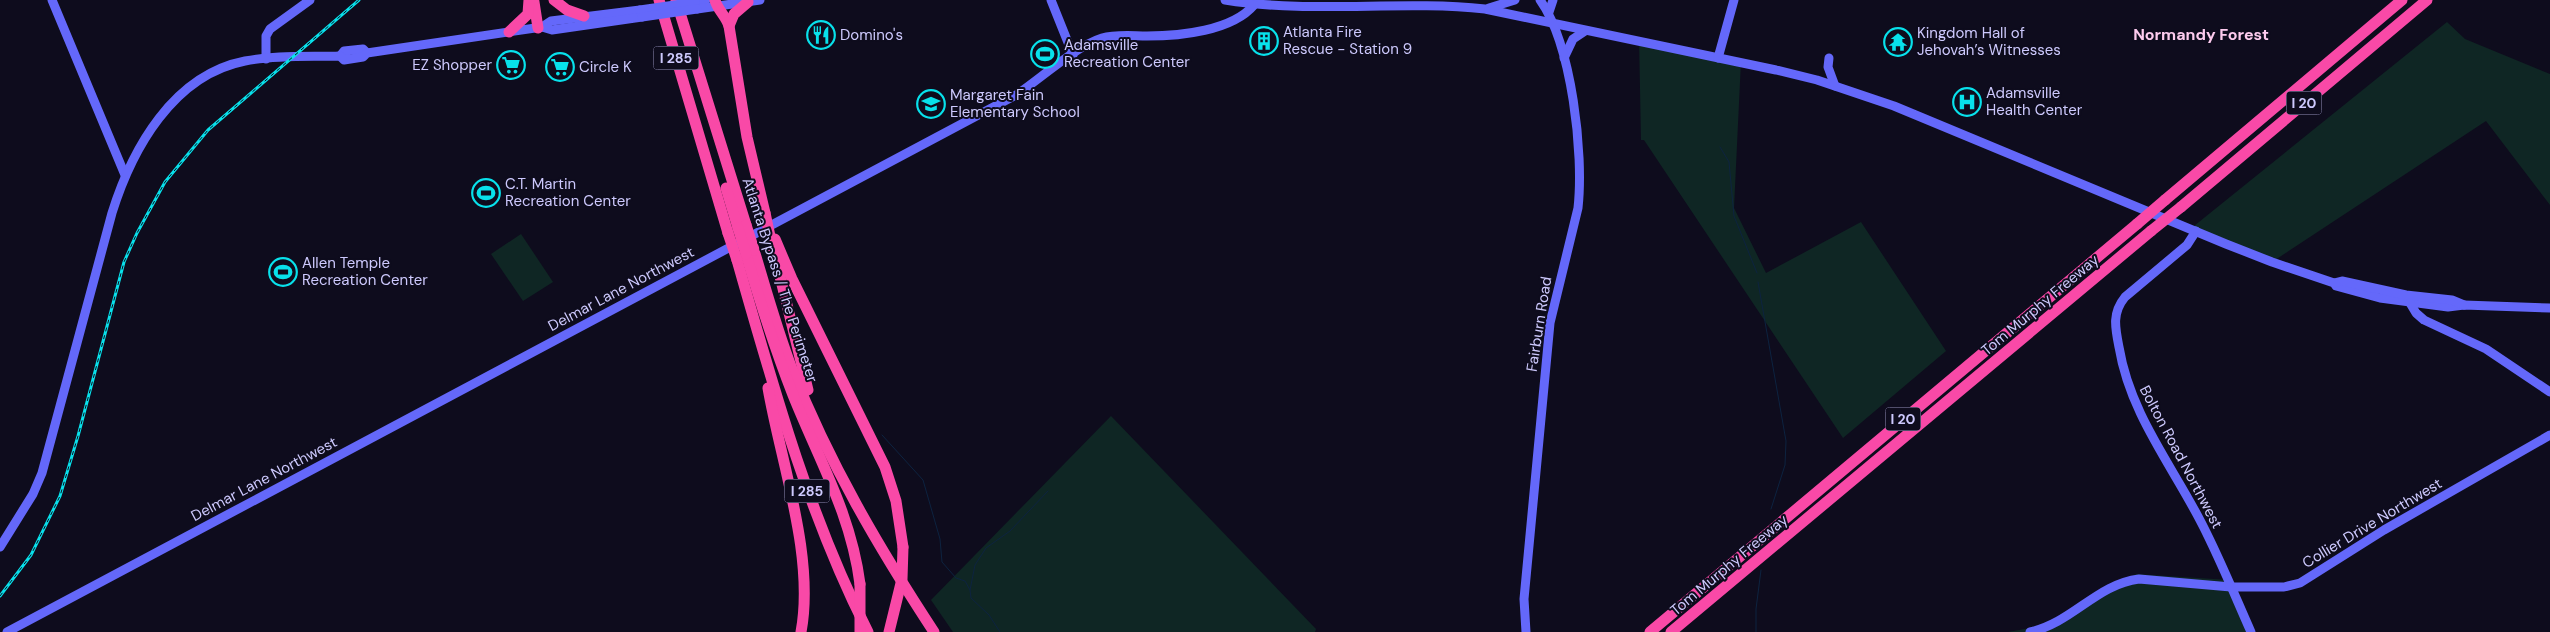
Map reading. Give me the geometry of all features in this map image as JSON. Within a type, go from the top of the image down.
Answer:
[{"type":"highway","points":[[509,32],[528,14],[529,0]]},
{"type":"highway","points":[[533,0],[540,28]]},
{"type":"highway","points":[[539,0],[540,28]]},
{"type":"highway","points":[[554,0],[567,10],[584,16]]},
{"type":"highway","name":"Atlanta Bypass / The Perimeter","points":[[659,0],[745,255],[761,344],[817,517],[840,574],[868,632]]},
{"type":"highway","name":"Atlanta Bypass / The Perimeter","points":[[676,0],[745,255],[822,438],[861,514],[934,632]]},
{"type":"highway","name":"Tom Murphy Freeway","points":[[1650,632],[2402,0]]},
{"type":"highway","name":"Tom Murphy Freeway","points":[[1672,632],[2427,0]]},
{"type":"highway","points":[[713,2],[726,16],[729,26],[747,137],[773,240],[796,348],[822,438]]},
{"type":"highway","points":[[729,26],[734,14],[748,2]]},
{"type":"highway","points":[[773,240],[885,467],[896,501],[903,547],[902,579],[889,632]]},
{"type":"highway","points":[[745,255],[780,362],[842,506],[854,548],[860,584],[860,632]]},
{"type":"highway","points":[[761,344],[801,554],[804,598],[801,632]]},
{"type":"highway","points":[[1677,632],[1717,595]]},
{"type":"main road","points":[[52,0],[124,175]]},
{"type":"main road","points":[[266,59],[266,36],[270,29],[310,0]]},
{"type":"main road","points":[[0,546],[26,507],[42,473],[109,222],[124,175],[159,118],[188,88],[224,68],[244,61],[340,56],[344,60],[363,57],[367,53],[540,28],[552,30],[713,2],[760,0]]},
{"type":"main road","points":[[1051,0],[1072,55]]},
{"type":"main road","points":[[1225,0],[1254,5],[1297,7],[1437,4],[1486,9],[1718,58],[1835,86],[1894,106],[2272,262],[2334,283],[2336,286],[2364,294],[2448,308],[2464,305],[2550,308]]},
{"type":"main road","points":[[1486,9],[1515,0]]},
{"type":"main road","name":"Fairburn Road","points":[[1526,632],[1524,599],[1547,345],[1555,299],[1580,193],[1574,110],[1564,59],[1555,25],[1549,12],[1540,0]]},
{"type":"main road","points":[[1549,12],[1553,0]]},
{"type":"main road","points":[[1718,58],[1734,0]]},
{"type":"main road","name":"Delmar Lane Northwest","points":[[6,632],[1016,95],[1090,43],[1102,38],[1182,34],[1210,28],[1241,17],[1254,5]]},
{"type":"main road","points":[[540,28],[551,21],[584,16],[641,13]]},
{"type":"main road","points":[[1564,59],[1573,39],[1585,31]]},
{"type":"main road","points":[[1829,58],[1828,72],[1835,86]]},
{"type":"main road","points":[[114,152],[128,154],[139,149]]},
{"type":"main road","name":"Bolton Road Northwest","points":[[2196,231],[2187,245],[2125,297],[2119,304],[2114,322],[2125,376],[2134,401],[2157,447],[2201,522],[2251,632]]},
{"type":"main road","points":[[2334,283],[2342,281],[2406,295],[2452,300],[2464,305]]},
{"type":"main road","points":[[2410,303],[2416,313],[2424,320],[2486,349],[2550,392]]},
{"type":"main road","name":"Collier Drive Northwest","points":[[2030,632],[2059,622],[2113,585],[2126,581],[2139,579],[2231,587],[2284,587],[2300,583],[2384,530],[2550,435]]},
{"type":"green space","points":[[2447,22],[2465,39],[2550,74],[2550,205],[2486,121],[2272,262],[2189,230]]},
{"type":"green space","points":[[1639,37],[1741,61],[1734,208],[1766,273],[1861,222],[1946,351],[1843,438],[1644,140],[1641,140]]},
{"type":"green space","points":[[521,234],[553,282],[523,301],[491,254]]},
{"type":"green space","points":[[1111,416],[1316,629],[1315,632],[953,632],[931,600]]},
{"type":"green space","points":[[2136,574],[2229,580],[2254,632],[2008,632],[2056,623],[2087,602]]},
{"type":"waterway","points":[[1720,147],[1729,162],[1734,216],[1757,273]]},
{"type":"waterway","points":[[1758,282],[1786,441],[1785,465],[1771,509]]},
{"type":"waterway","points":[[882,435],[923,480],[940,539],[942,562],[956,578],[965,581],[970,590]]},
{"type":"waterway","points":[[1000,632],[989,615],[971,598],[970,590],[975,565],[986,548],[1010,531],[1048,491]]},
{"type":"waterway","points":[[1756,632],[1756,609],[1761,570]]},
{"type":"railway","points":[[0,596],[31,555],[60,496],[78,436],[124,262],[137,233],[165,182],[208,130],[359,0]]},
{"type":"place","name":"Domino's","points":[[821,35]]},
{"type":"place","name":"Atlanta Fire Rescue - Station 9","points":[[1264,41]]},
{"type":"place","name":"Kingdom Hall of Jehovah’s Witnesses","points":[[1898,42]]},
{"type":"place","name":"Adamsville Recreation Center","points":[[1045,54]]},
{"type":"place","name":"EZ Shopper","points":[[511,65]]},
{"type":"place","name":"Circle K","points":[[560,67]]},
{"type":"place","name":"Adamsville Health Center","points":[[1967,102]]},
{"type":"place","name":"Margaret Fain Elementary School","points":[[931,104]]},
{"type":"place","name":"C.T. Martin Recreation Center","points":[[486,193]]},
{"type":"place","name":"Allen Temple Recreation Center","points":[[283,272]]},
{"type":"district","name":"Normandy Forest","points":[[2201,34]]}]
